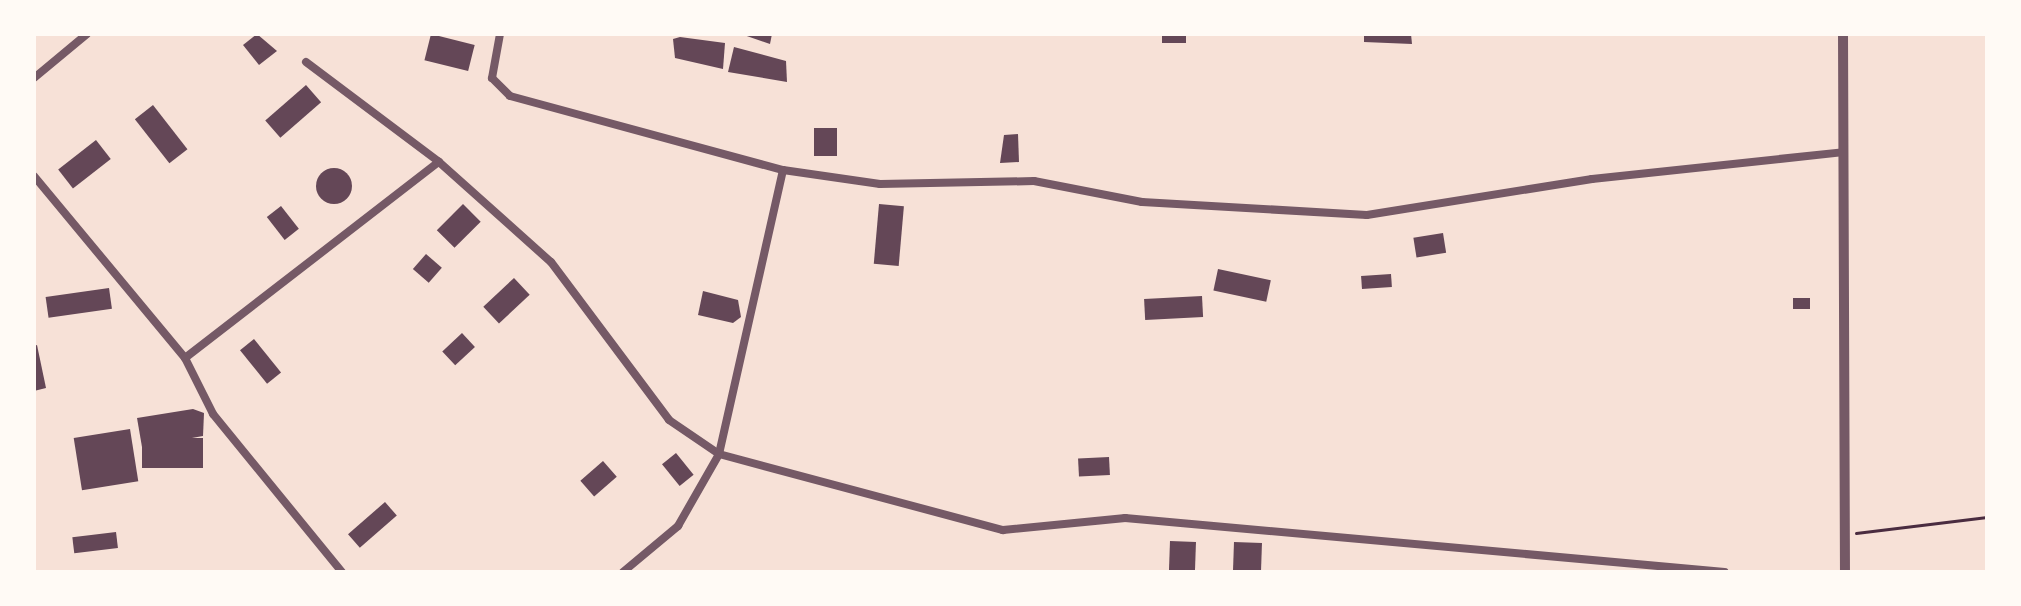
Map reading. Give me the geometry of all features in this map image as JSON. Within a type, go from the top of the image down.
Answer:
[{"type":"street","points":[[34,78],[87,34]]},
{"type":"street","points":[[500,34],[492,78],[510,96],[783,170],[880,184],[1034,181],[1142,202],[1367,215],[1592,179],[1844,152]]},
{"type":"street","points":[[1843,34],[1845,572]]},
{"type":"street","points":[[306,62],[439,162],[551,262],[669,420],[719,454],[1003,530],[1125,518],[1725,572]]},
{"type":"street","points":[[185,358],[439,162]]},
{"type":"street","points":[[623,572],[678,526],[719,454],[783,170]]},
{"type":"street","points":[[34,176],[185,358],[213,414],[342,572]]},
{"type":"street","points":[[34,194],[48,194]]},
{"type":"path","points":[[1846,534],[1987,517]]},
{"type":"building","points":[[257,34],[277,51],[259,65],[243,45]]},
{"type":"building","points":[[431,34],[475,45],[468,71],[424,60]]},
{"type":"building","points":[[741,34],[772,34],[770,44]]},
{"type":"building","points":[[1162,34],[1186,34],[1186,43],[1162,43]]},
{"type":"building","points":[[1364,34],[1411,34],[1412,44],[1364,42]]},
{"type":"building","points":[[680,37],[725,43],[723,69],[675,58],[673,39]]},
{"type":"building","points":[[734,47],[786,61],[787,82],[728,72]]},
{"type":"building","points":[[306,85],[321,102],[280,138],[265,120]]},
{"type":"building","points":[[153,105],[187,149],[169,163],[135,119]]},
{"type":"building","points":[[814,128],[837,128],[837,156],[814,156]]},
{"type":"building","points":[[1018,134],[1019,162],[1000,163],[1004,135]]},
{"type":"building","points":[[96,140],[111,159],[73,188],[58,170]]},
{"type":"building","points":[[334,168],[347,173],[352,186],[347,199],[334,204],[321,199],[316,186],[321,173]]},
{"type":"building","points":[[463,204],[481,222],[455,248],[437,230]]},
{"type":"building","points":[[879,204],[904,206],[899,266],[874,264]]},
{"type":"building","points":[[281,206],[299,229],[285,240],[267,217]]},
{"type":"building","points":[[1443,233],[1446,253],[1416,257],[1413,238]]},
{"type":"building","points":[[426,254],[442,268],[429,283],[413,269]]},
{"type":"building","points":[[1218,269],[1271,280],[1266,302],[1213,291]]},
{"type":"building","points":[[1391,274],[1392,287],[1362,289],[1361,276]]},
{"type":"building","points":[[514,278],[530,295],[499,323],[483,307]]},
{"type":"building","points":[[109,288],[112,309],[49,318],[46,297]]},
{"type":"building","points":[[703,291],[738,300],[741,317],[733,323],[698,315]]},
{"type":"building","points":[[1202,296],[1203,317],[1145,320],[1144,299]]},
{"type":"building","points":[[1793,298],[1810,298],[1810,309],[1793,309]]},
{"type":"building","points":[[462,333],[475,347],[455,365],[442,351]]},
{"type":"building","points":[[254,339],[281,372],[267,384],[240,350]]},
{"type":"building","points":[[37,345],[46,388],[34,391],[34,346]]},
{"type":"building","points":[[193,409],[204,413],[203,436],[142,447],[137,418]]},
{"type":"building","points":[[130,429],[138,481],[82,490],[74,438]]},
{"type":"building","points":[[142,438],[203,438],[203,468],[142,468]]},
{"type":"building","points":[[676,453],[694,475],[680,486],[662,464]]},
{"type":"building","points":[[1109,457],[1110,475],[1079,477],[1078,459]]},
{"type":"building","points":[[603,461],[617,477],[594,497],[580,481]]},
{"type":"building","points":[[385,502],[397,516],[360,548],[348,534]]},
{"type":"building","points":[[116,532],[118,548],[74,553],[72,537]]},
{"type":"building","points":[[1170,541],[1196,542],[1195,572],[1169,572]]},
{"type":"building","points":[[1234,542],[1262,543],[1261,572],[1233,572]]}]
